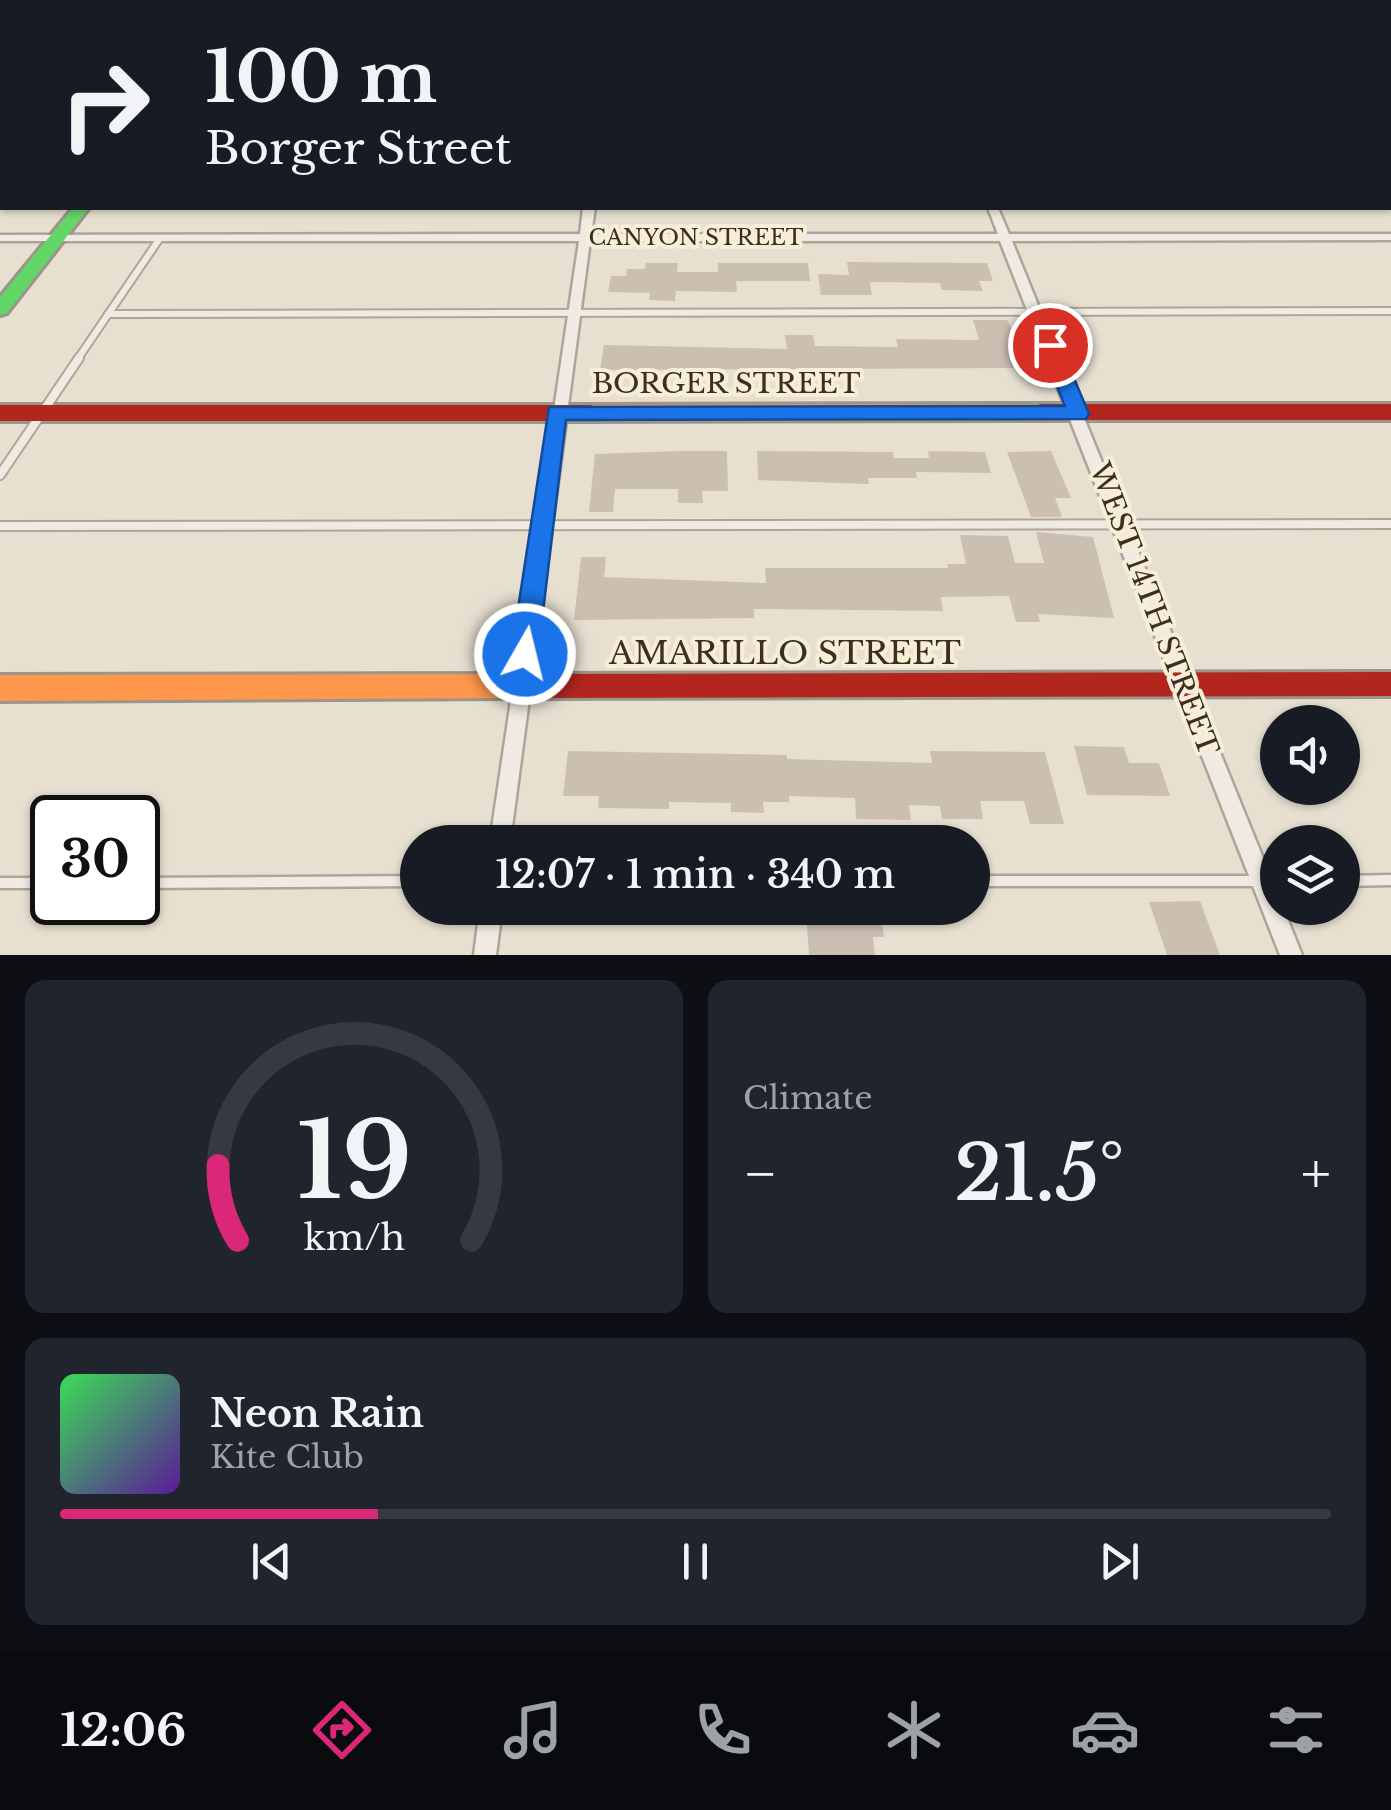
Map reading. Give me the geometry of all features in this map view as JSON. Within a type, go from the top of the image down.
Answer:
[{"type":"street","points":[[0,309],[79,210]]},
{"type":"street","points":[[502,825],[557,412],[589,210]]},
{"type":"street","name":"WEST 14TH STREET","points":[[994,210],[1183,684],[1260,860]]},
{"type":"street","name":"CANYON STREET","points":[[0,238],[1391,237]]},
{"type":"street","name":"BORGER STREET","points":[[0,412],[1391,412]]},
{"type":"street","name":"AMARILLO STREET","points":[[0,688],[1391,684]]},
{"type":"street","points":[[485,955],[489,925]]},
{"type":"street","name":"WEST 14TH STREET","points":[[1282,925],[1291,955]]},
{"type":"lane","points":[[0,474],[160,238]]},
{"type":"lane","points":[[108,314],[1391,311]]},
{"type":"lane","points":[[0,526],[1391,524]]},
{"type":"lane","points":[[1360,881],[1391,880]]},
{"type":"lane","points":[[160,883],[400,881]]},
{"type":"lane","points":[[990,881],[1260,881]]},
{"type":"lane","points":[[0,884],[30,883]]},
{"type":"building","points":[[847,262],[987,263],[993,281],[979,281],[983,291],[942,290],[940,283],[870,282],[872,295],[821,295],[818,274],[849,275]]},
{"type":"building","points":[[646,263],[678,263],[677,272],[718,272],[718,263],[808,263],[810,281],[736,281],[737,292],[676,291],[675,301],[649,300],[650,293],[608,292],[611,276],[626,276],[627,269],[645,269]]},
{"type":"building","points":[[973,320],[1008,320],[1025,368],[600,370],[604,345],[787,349],[785,335],[813,335],[815,346],[898,347],[896,339],[979,340]]},
{"type":"building","points":[[727,451],[728,491],[702,491],[703,503],[678,503],[678,489],[615,489],[613,512],[589,512],[595,454]]},
{"type":"building","points":[[757,451],[893,452],[894,458],[929,458],[928,451],[985,452],[991,473],[916,472],[917,478],[868,478],[869,484],[758,480]]},
{"type":"building","points":[[1051,451],[1071,498],[1055,498],[1062,517],[1031,517],[1007,452]]},
{"type":"building","points":[[1036,532],[1093,537],[1114,618],[1038,614],[1040,622],[1016,622],[1009,596],[941,597],[943,611],[754,609],[754,618],[574,620],[581,557],[606,557],[604,577],[766,583],[765,568],[948,568],[947,564],[966,564],[960,535],[1008,536],[1015,563],[1044,563]]},
{"type":"building","points":[[1074,746],[1124,747],[1129,763],[1159,763],[1170,796],[1087,795]]},
{"type":"building","points":[[568,751],[787,755],[787,759],[932,763],[930,751],[1045,752],[1064,824],[1030,824],[1024,801],[980,801],[983,819],[942,819],[940,806],[909,805],[911,820],[856,819],[855,798],[789,796],[789,802],[763,802],[764,813],[731,812],[731,803],[669,802],[669,809],[598,808],[599,796],[563,796]]},
{"type":"building","points":[[1200,901],[1220,955],[1167,955],[1149,902]]},
{"type":"building","points":[[807,925],[882,925],[884,937],[873,937],[875,955],[809,955]]},
{"type":"traffic: fast","points":[[0,309],[79,210]]},
{"type":"traffic: slow","points":[[591,413],[1040,412]]},
{"type":"traffic: slow","points":[[0,688],[528,686]]},
{"type":"traffic: jam","points":[[1040,412],[1391,412]]},
{"type":"traffic: jam","points":[[0,413],[591,413]]},
{"type":"traffic: jam","points":[[528,686],[1391,684]]},
{"type":"route","points":[[525,654],[557,412],[1078,414],[1050,345]]}]
